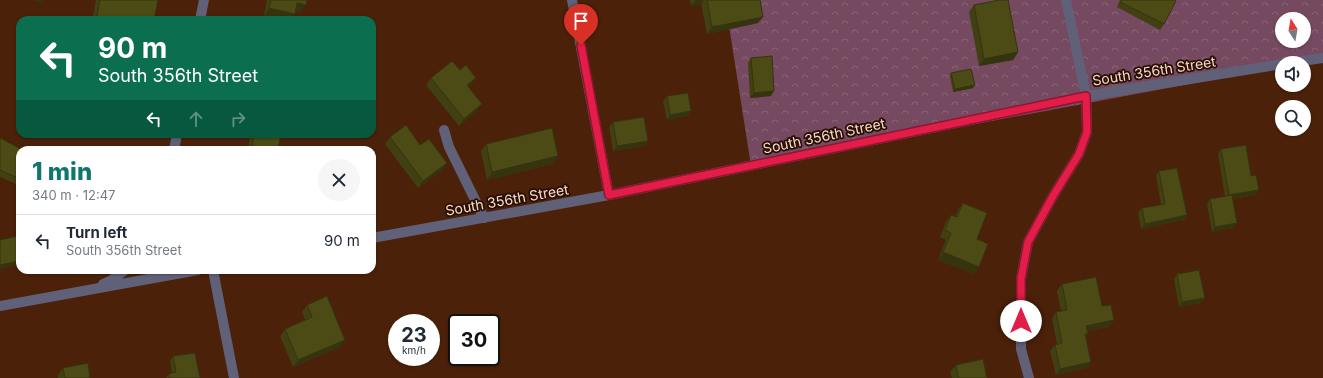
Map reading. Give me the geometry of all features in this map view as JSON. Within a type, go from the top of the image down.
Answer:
[{"type":"street","points":[[201,16],[204,0]]},
{"type":"street","points":[[572,0],[609,195]]},
{"type":"street","points":[[1029,378],[1021,349],[1021,279],[1028,242],[1053,196],[1079,154],[1087,132],[1086,96],[1066,0]]},
{"type":"street","points":[[1311,60],[1323,58]]},
{"type":"street","name":"South 356th Street","points":[[376,237],[609,195],[1086,96],[1275,65]]},
{"type":"street","points":[[444,130],[449,147],[484,218]]},
{"type":"street","points":[[90,290],[112,280],[120,274]]},
{"type":"street","points":[[0,306],[176,274]]},
{"type":"street","points":[[214,274],[234,378]]},
{"type":"green space","points":[[725,0],[1323,0],[1323,59],[1311,61],[1311,56],[1275,56],[1275,68],[751,166]]},
{"type":"building","points":[[100,0],[158,0],[155,16],[97,16]]},
{"type":"building","points":[[271,0],[307,0],[306,5],[297,3],[295,14],[269,8]]},
{"type":"building","points":[[707,0],[760,0],[763,17],[712,27]]},
{"type":"building","points":[[999,0],[1008,0],[1018,52],[984,59],[974,5]]},
{"type":"building","points":[[1121,0],[1176,1],[1164,24],[1120,2]]},
{"type":"building","points":[[772,56],[774,91],[754,93],[751,58]]},
{"type":"building","points":[[452,61],[460,70],[466,65],[476,78],[467,85],[482,104],[464,119],[431,78]]},
{"type":"building","points":[[971,69],[975,85],[955,89],[951,73]]},
{"type":"building","points":[[688,93],[691,111],[670,115],[667,96]]},
{"type":"building","points":[[644,117],[648,141],[617,146],[613,122]]},
{"type":"building","points":[[406,125],[420,145],[429,139],[447,163],[423,181],[390,137]]},
{"type":"building","points":[[552,128],[558,156],[492,172],[486,144]]},
{"type":"building","points":[[0,138],[16,146],[16,177],[0,170]]},
{"type":"building","points":[[254,138],[280,138],[279,146],[252,146]]},
{"type":"building","points":[[1246,145],[1251,176],[1256,175],[1259,190],[1229,195],[1221,149]]},
{"type":"building","points":[[1177,168],[1187,215],[1145,224],[1142,208],[1165,204],[1159,171]]},
{"type":"building","points":[[1232,195],[1237,223],[1215,227],[1210,199]]},
{"type":"building","points":[[963,203],[987,213],[977,239],[988,244],[979,267],[943,252],[951,233],[945,230],[951,215],[957,217]]},
{"type":"building","points":[[16,236],[16,262],[0,265],[0,240]]},
{"type":"building","points":[[1199,270],[1205,298],[1182,302],[1177,274]]},
{"type":"building","points":[[1096,277],[1102,306],[1111,305],[1114,320],[1086,326],[1088,333],[1085,334],[1091,362],[1060,369],[1055,345],[1062,343],[1056,312],[1067,310],[1062,284]]},
{"type":"building","points":[[327,296],[345,340],[298,360],[285,329],[312,317],[307,305]]},
{"type":"building","points":[[195,353],[200,378],[169,378],[169,374],[176,372],[173,356]]},
{"type":"building","points":[[983,359],[987,378],[958,378],[956,365]]},
{"type":"building","points":[[88,363],[90,378],[65,378],[63,368]]},
{"type":"route","points":[[581,45],[609,195],[1086,96],[1087,132],[1079,154],[1053,196],[1028,242],[1021,279],[1021,321]]}]
